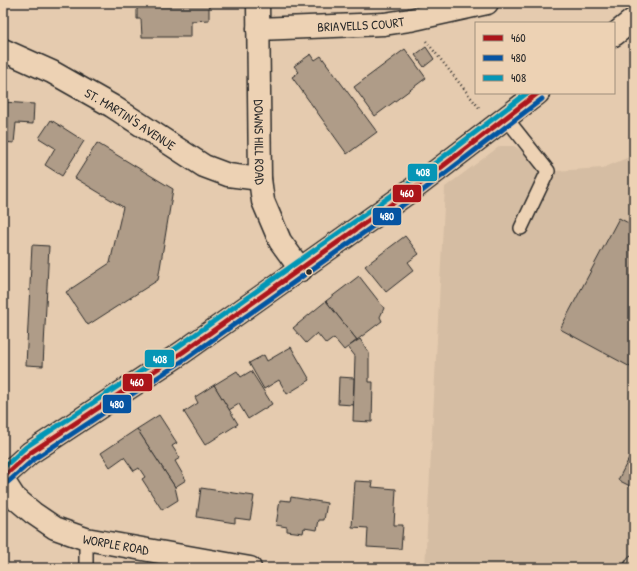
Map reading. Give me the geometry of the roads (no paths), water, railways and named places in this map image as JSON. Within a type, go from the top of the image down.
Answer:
[{"type":"street","name":"DOWNS HILL ROAD","points":[[258,3],[260,179],[263,201],[280,241],[301,270]]},
{"type":"street","name":"BRIAVELLS COURT","points":[[258,29],[384,24],[410,20],[487,3]]},
{"type":"street","points":[[615,34],[634,19]]},
{"type":"street","name":"ST. MARTIN'S AVENUE","points":[[3,50],[52,72],[112,106],[204,166],[228,175],[260,179]]},
{"type":"street","points":[[3,479],[30,454],[183,352],[413,190],[537,94]]},
{"type":"street","name":"WORPLE ROAD","points":[[3,479],[14,497],[33,513],[56,528],[86,539],[250,568]]},
{"type":"lane","points":[[500,123],[548,171],[520,228]]},
{"type":"lane","points":[[86,539],[86,568]]},
{"type":"lane","points":[[630,568],[634,562]]}]
